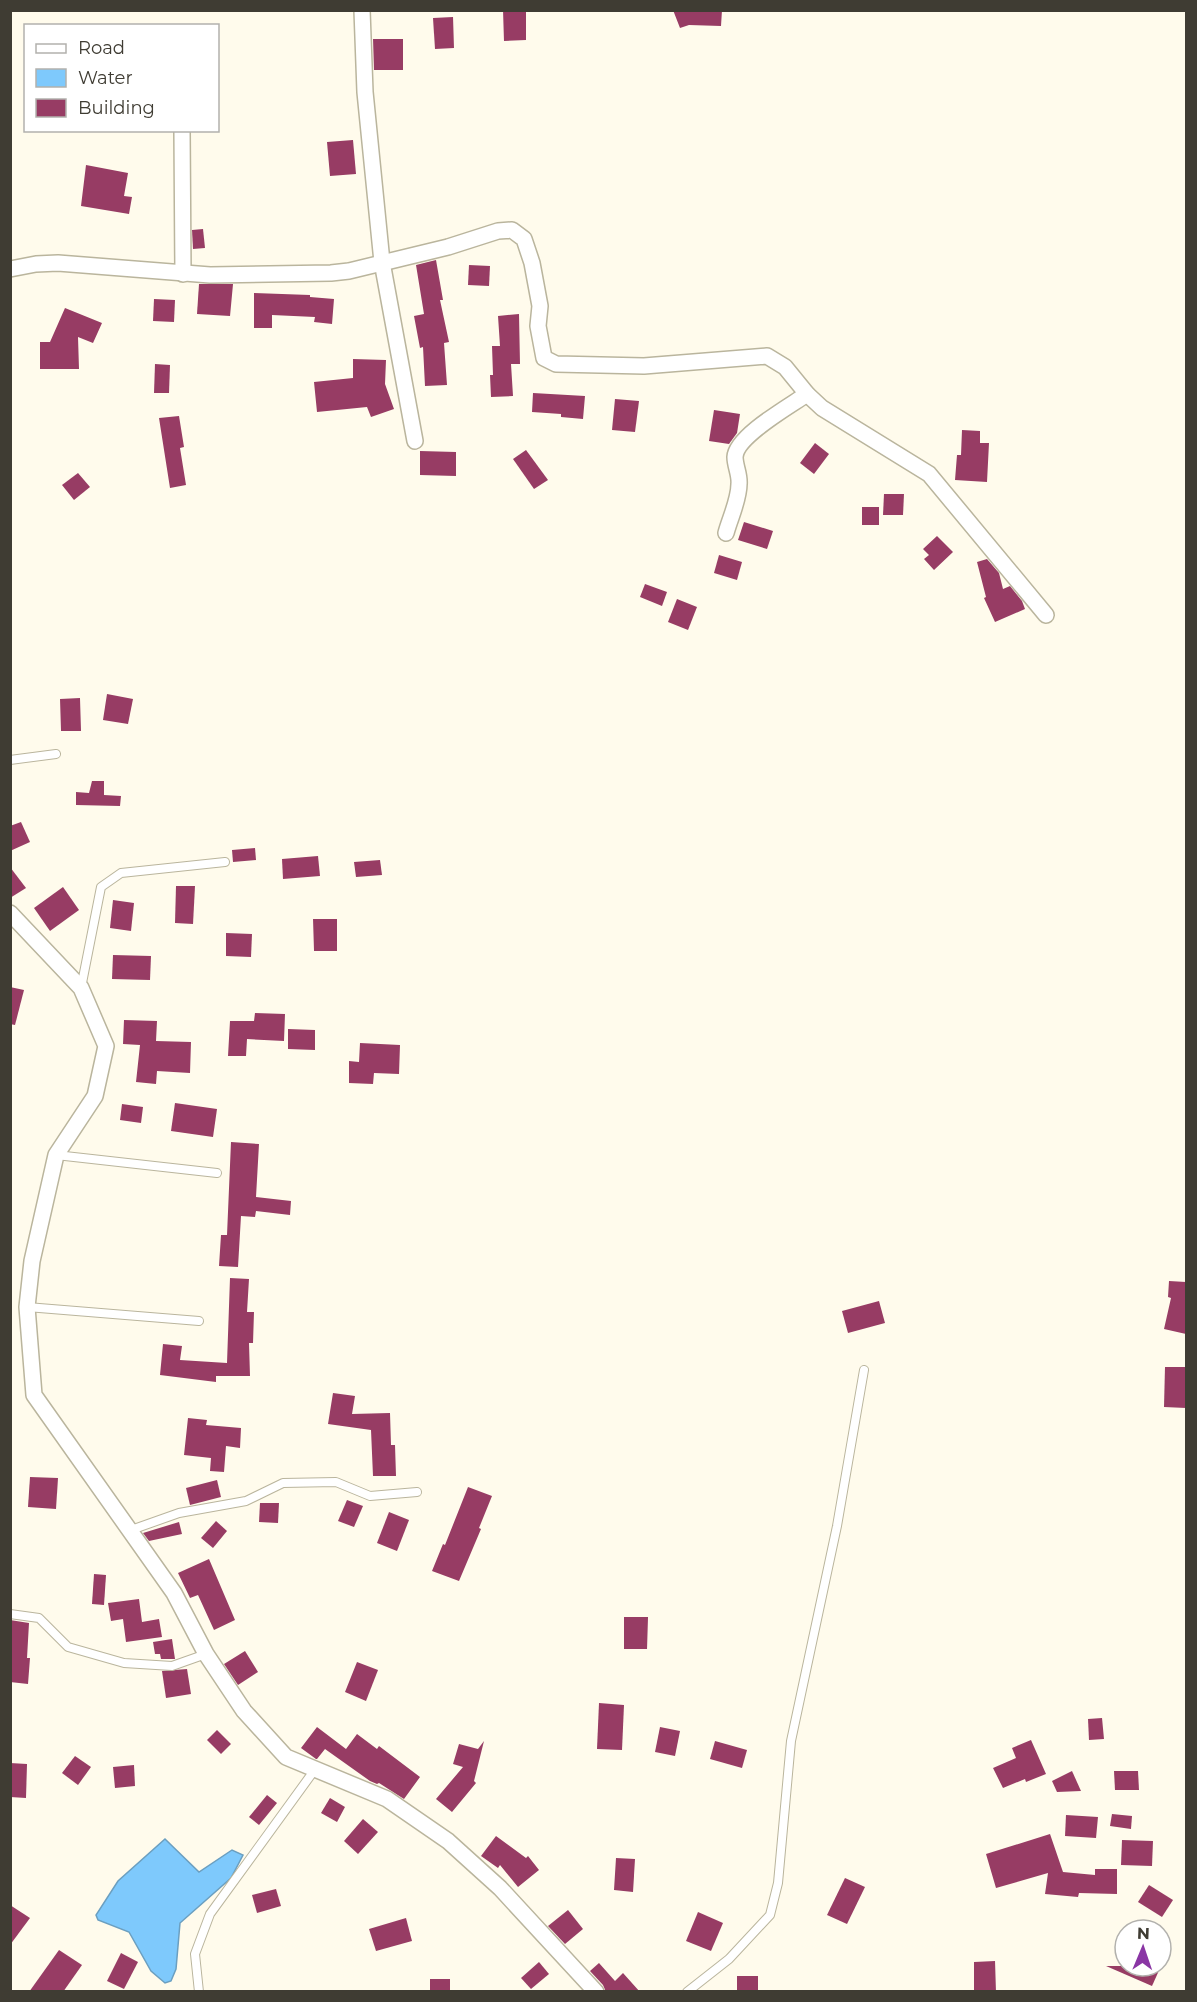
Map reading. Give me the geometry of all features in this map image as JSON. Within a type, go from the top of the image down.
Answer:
[{"type":"street","points":[[362,10],[365,92],[382,262],[415,441]]},
{"type":"street","points":[[182,132],[183,273]]},
{"type":"street","points":[[10,269],[58,263],[183,273],[331,273],[448,247],[498,231],[513,230],[524,239],[532,263],[540,306],[538,326],[544,358],[556,364],[644,366],[767,356],[785,367],[822,408],[929,474],[1046,615]]},
{"type":"street","points":[[726,534],[740,488],[735,456],[739,447],[747,436],[807,394]]},
{"type":"street","points":[[10,914],[81,988],[106,1046],[95,1096],[56,1155],[32,1262],[27,1307],[34,1395],[174,1593],[206,1654],[244,1711],[286,1757],[387,1799],[448,1841],[500,1888],[597,1992]]},
{"type":"lane","points":[[10,760],[56,754]]},
{"type":"lane","points":[[81,988],[101,887],[121,873],[225,862]]},
{"type":"lane","points":[[56,1155],[217,1173]]},
{"type":"lane","points":[[27,1307],[199,1321]]},
{"type":"lane","points":[[687,1992],[729,1959],[770,1915],[778,1883],[791,1741],[837,1526],[864,1370]]},
{"type":"lane","points":[[131,1530],[179,1513],[246,1501],[284,1483],[336,1482],[370,1496],[417,1492]]},
{"type":"lane","points":[[10,1614],[39,1618],[68,1647],[124,1663],[171,1666],[206,1654]]},
{"type":"lane","points":[[199,1992],[195,1954],[210,1914],[316,1768]]},
{"type":"water","points":[[165,1839],[199,1872],[232,1850],[243,1855],[231,1878],[180,1923],[176,1969],[171,1981],[165,1983],[151,1971],[129,1932],[98,1920],[96,1915],[118,1881]]},
{"type":"building","points":[[503,10],[526,10],[526,40],[504,41]]},
{"type":"building","points":[[673,10],[722,10],[721,26],[689,25],[680,28]]},
{"type":"building","points":[[453,17],[454,48],[435,49],[433,18]]},
{"type":"building","points":[[373,39],[403,39],[403,70],[374,70]]},
{"type":"building","points":[[353,140],[356,174],[330,176],[327,142]]},
{"type":"building","points":[[86,165],[128,173],[124,196],[132,197],[129,214],[81,206]]},
{"type":"building","points":[[203,229],[205,248],[193,249],[192,230]]},
{"type":"building","points":[[436,260],[443,300],[440,300],[449,342],[444,343],[447,385],[425,386],[423,347],[420,348],[414,316],[424,314],[416,265]]},
{"type":"building","points":[[469,265],[490,266],[489,286],[468,285]]},
{"type":"building","points":[[199,284],[233,284],[230,316],[197,314]]},
{"type":"building","points":[[254,293],[310,295],[310,297],[334,299],[332,324],[314,322],[315,317],[272,315],[272,328],[254,328]]},
{"type":"building","points":[[154,299],[175,300],[174,322],[153,321]]},
{"type":"building","points":[[65,308],[102,323],[93,343],[78,337],[79,369],[40,369],[40,342],[50,342]]},
{"type":"building","points":[[519,314],[520,364],[511,364],[513,396],[491,397],[492,346],[500,346],[498,316]]},
{"type":"building","points":[[353,359],[386,360],[385,384],[394,409],[371,417],[367,407],[317,412],[314,382],[353,378]]},
{"type":"building","points":[[155,364],[170,365],[169,393],[154,393]]},
{"type":"building","points":[[533,393],[585,396],[583,419],[561,417],[561,414],[532,412]]},
{"type":"building","points":[[615,399],[639,401],[635,432],[612,430]]},
{"type":"building","points":[[714,410],[740,414],[737,433],[729,444],[709,441]]},
{"type":"building","points":[[179,416],[184,447],[180,448],[186,485],[170,488],[159,418]]},
{"type":"building","points":[[962,430],[980,431],[980,443],[989,443],[987,482],[955,480],[957,455],[961,455]]},
{"type":"building","points":[[815,443],[829,454],[814,474],[800,463]]},
{"type":"building","points":[[526,450],[548,480],[534,489],[513,459]]},
{"type":"building","points":[[420,451],[456,452],[456,476],[420,475]]},
{"type":"building","points":[[78,473],[90,487],[74,500],[62,485]]},
{"type":"building","points":[[884,494],[904,494],[903,515],[883,515]]},
{"type":"building","points":[[862,507],[879,507],[879,525],[862,525]]},
{"type":"building","points":[[744,522],[773,531],[767,549],[738,540]]},
{"type":"building","points":[[937,536],[953,552],[934,570],[924,559],[929,555],[923,549]]},
{"type":"building","points":[[719,555],[742,562],[737,580],[714,573]]},
{"type":"building","points":[[987,559],[999,573],[1003,589],[1010,586],[1022,601],[1025,609],[995,622],[984,598],[986,597],[977,562]]},
{"type":"building","points":[[645,584],[667,592],[662,606],[640,597]]},
{"type":"building","points":[[677,599],[697,607],[688,630],[668,622]]},
{"type":"building","points":[[107,694],[133,699],[128,724],[103,720]]},
{"type":"building","points":[[80,698],[81,731],[61,731],[60,699]]},
{"type":"building","points":[[92,781],[104,781],[104,795],[121,796],[120,806],[76,805],[76,792],[89,793]]},
{"type":"building","points":[[21,822],[30,842],[10,851],[10,826]]},
{"type":"building","points":[[255,848],[256,860],[233,862],[232,850]]},
{"type":"building","points":[[318,856],[320,876],[283,879],[282,859]]},
{"type":"building","points":[[380,860],[382,875],[356,877],[354,862]]},
{"type":"building","points":[[10,867],[26,888],[10,898]]},
{"type":"building","points":[[176,886],[195,886],[193,924],[175,923]]},
{"type":"building","points":[[63,887],[79,910],[50,931],[34,908]]},
{"type":"building","points":[[113,900],[134,903],[131,931],[110,928]]},
{"type":"building","points":[[313,919],[337,919],[337,951],[314,951]]},
{"type":"building","points":[[226,933],[252,934],[251,957],[226,956]]},
{"type":"building","points":[[113,955],[151,956],[150,980],[112,979]]},
{"type":"building","points":[[10,987],[24,990],[15,1025],[10,1024]]},
{"type":"building","points":[[255,1013],[285,1014],[284,1041],[247,1039],[246,1056],[228,1056],[230,1021],[254,1021]]},
{"type":"building","points":[[124,1020],[157,1021],[156,1041],[191,1042],[190,1073],[157,1071],[156,1084],[136,1082],[140,1045],[123,1044]]},
{"type":"building","points":[[288,1029],[315,1030],[315,1050],[288,1049]]},
{"type":"building","points":[[360,1043],[400,1045],[399,1074],[374,1073],[373,1084],[349,1083],[349,1061],[359,1062]]},
{"type":"building","points":[[175,1103],[217,1109],[213,1137],[171,1131]]},
{"type":"building","points":[[122,1104],[143,1107],[141,1123],[120,1120]]},
{"type":"building","points":[[231,1142],[259,1144],[256,1197],[291,1201],[290,1215],[256,1211],[255,1217],[241,1216],[238,1267],[219,1266],[221,1235],[227,1235]]},
{"type":"building","points":[[230,1278],[249,1279],[247,1312],[254,1312],[253,1343],[249,1343],[250,1376],[216,1376],[216,1382],[160,1375],[163,1344],[182,1346],[180,1360],[227,1363]]},
{"type":"building","points":[[1169,1281],[1186,1282],[1186,1334],[1164,1329],[1171,1298],[1168,1297]]},
{"type":"building","points":[[879,1301],[885,1323],[848,1333],[842,1311]]},
{"type":"building","points":[[1165,1367],[1186,1367],[1186,1408],[1164,1407]]},
{"type":"building","points":[[333,1393],[355,1396],[352,1414],[390,1413],[391,1445],[395,1445],[396,1476],[373,1476],[371,1430],[328,1424]]},
{"type":"building","points":[[188,1418],[207,1420],[206,1425],[241,1428],[240,1448],[226,1446],[224,1472],[210,1471],[211,1458],[184,1455]]},
{"type":"building","points":[[30,1477],[58,1478],[56,1509],[28,1507]]},
{"type":"building","points":[[217,1480],[221,1497],[190,1505],[186,1488]]},
{"type":"building","points":[[468,1487],[492,1496],[459,1581],[432,1571]]},
{"type":"building","points":[[347,1500],[363,1506],[354,1527],[338,1521]]},
{"type":"building","points":[[260,1503],[279,1503],[278,1523],[259,1522]]},
{"type":"building","points":[[389,1512],[409,1520],[397,1551],[377,1543]]},
{"type":"building","points":[[216,1521],[227,1531],[213,1548],[201,1538]]},
{"type":"building","points":[[179,1522],[182,1534],[149,1541],[143,1533]]},
{"type":"building","points":[[209,1559],[235,1620],[214,1630],[198,1595],[190,1598],[178,1573]]},
{"type":"building","points":[[94,1574],[106,1575],[104,1605],[92,1604]]},
{"type":"building","points":[[139,1599],[142,1622],[159,1619],[162,1637],[126,1642],[123,1619],[111,1621],[108,1603]]},
{"type":"building","points":[[624,1617],[648,1617],[647,1649],[624,1649]]},
{"type":"building","points":[[10,1620],[29,1623],[28,1684],[10,1682]]},
{"type":"building","points":[[172,1639],[175,1659],[161,1659],[160,1654],[155,1654],[153,1642]]},
{"type":"building","points":[[245,1651],[258,1672],[238,1685],[224,1664]]},
{"type":"building","points":[[357,1662],[378,1670],[366,1701],[345,1692]]},
{"type":"building","points":[[187,1669],[191,1694],[166,1698],[162,1671]]},
{"type":"building","points":[[599,1703],[624,1705],[622,1750],[597,1749]]},
{"type":"building","points":[[1102,1718],[1104,1739],[1089,1740],[1088,1719]]},
{"type":"building","points":[[317,1727],[346,1749],[357,1734],[377,1749],[379,1746],[420,1777],[404,1799],[379,1783],[370,1781],[325,1749],[316,1759],[301,1748]]},
{"type":"building","points":[[660,1727],[680,1731],[675,1756],[655,1752]]},
{"type":"building","points":[[217,1730],[231,1744],[221,1754],[207,1740]]},
{"type":"building","points":[[1031,1740],[1046,1774],[1003,1788],[993,1768],[1016,1758],[1012,1748]]},
{"type":"building","points":[[484,1741],[474,1781],[476,1783],[452,1812],[436,1799],[463,1767],[453,1764],[459,1744],[478,1749]]},
{"type":"building","points":[[715,1741],[747,1750],[742,1768],[710,1759]]},
{"type":"building","points":[[75,1756],[91,1767],[78,1785],[62,1773]]},
{"type":"building","points":[[10,1763],[27,1764],[26,1798],[10,1797]]},
{"type":"building","points":[[134,1765],[135,1786],[115,1788],[113,1767]]},
{"type":"building","points":[[1072,1771],[1081,1791],[1057,1792],[1052,1781]]},
{"type":"building","points":[[1114,1771],[1138,1771],[1139,1790],[1115,1790]]},
{"type":"building","points":[[267,1795],[277,1803],[259,1825],[249,1817]]},
{"type":"building","points":[[330,1798],[345,1807],[337,1822],[321,1813]]},
{"type":"building","points":[[1112,1814],[1132,1816],[1131,1829],[1110,1826]]},
{"type":"building","points":[[1066,1815],[1098,1817],[1096,1838],[1065,1836]]},
{"type":"building","points":[[363,1819],[378,1832],[358,1854],[344,1841]]},
{"type":"building","points":[[1050,1834],[1063,1872],[1095,1875],[1095,1869],[1117,1869],[1117,1894],[1079,1893],[1078,1897],[1045,1894],[1048,1873],[996,1888],[986,1854]]},
{"type":"building","points":[[496,1836],[526,1858],[528,1856],[539,1870],[518,1887],[500,1865],[498,1868],[481,1856]]},
{"type":"building","points":[[1122,1840],[1153,1841],[1152,1866],[1121,1865]]},
{"type":"building","points":[[616,1858],[635,1859],[633,1892],[614,1890]]},
{"type":"building","points":[[845,1878],[865,1887],[847,1924],[827,1915]]},
{"type":"building","points":[[1149,1885],[1173,1900],[1162,1917],[1138,1902]]},
{"type":"building","points":[[276,1889],[281,1906],[257,1913],[252,1895]]},
{"type":"building","points":[[10,1905],[30,1918],[10,1945]]},
{"type":"building","points":[[568,1910],[583,1929],[565,1944],[548,1926]]},
{"type":"building","points":[[698,1912],[723,1923],[711,1951],[686,1941]]},
{"type":"building","points":[[406,1918],[412,1941],[376,1951],[369,1929]]},
{"type":"building","points":[[59,1950],[82,1965],[63,1992],[29,1992]]},
{"type":"building","points":[[121,1953],[138,1962],[124,1989],[107,1981]]},
{"type":"building","points":[[995,1961],[996,1992],[974,1992],[974,1962]]},
{"type":"building","points":[[539,1962],[549,1974],[531,1989],[521,1978]]},
{"type":"building","points":[[599,1963],[615,1981],[623,1973],[640,1992],[606,1992],[603,1985],[590,1971]]},
{"type":"building","points":[[737,1976],[758,1976],[758,1992],[737,1992]]},
{"type":"building","points":[[1134,1978],[1156,1978],[1152,1986]]},
{"type":"building","points":[[430,1979],[450,1979],[450,1992],[430,1992]]}]
